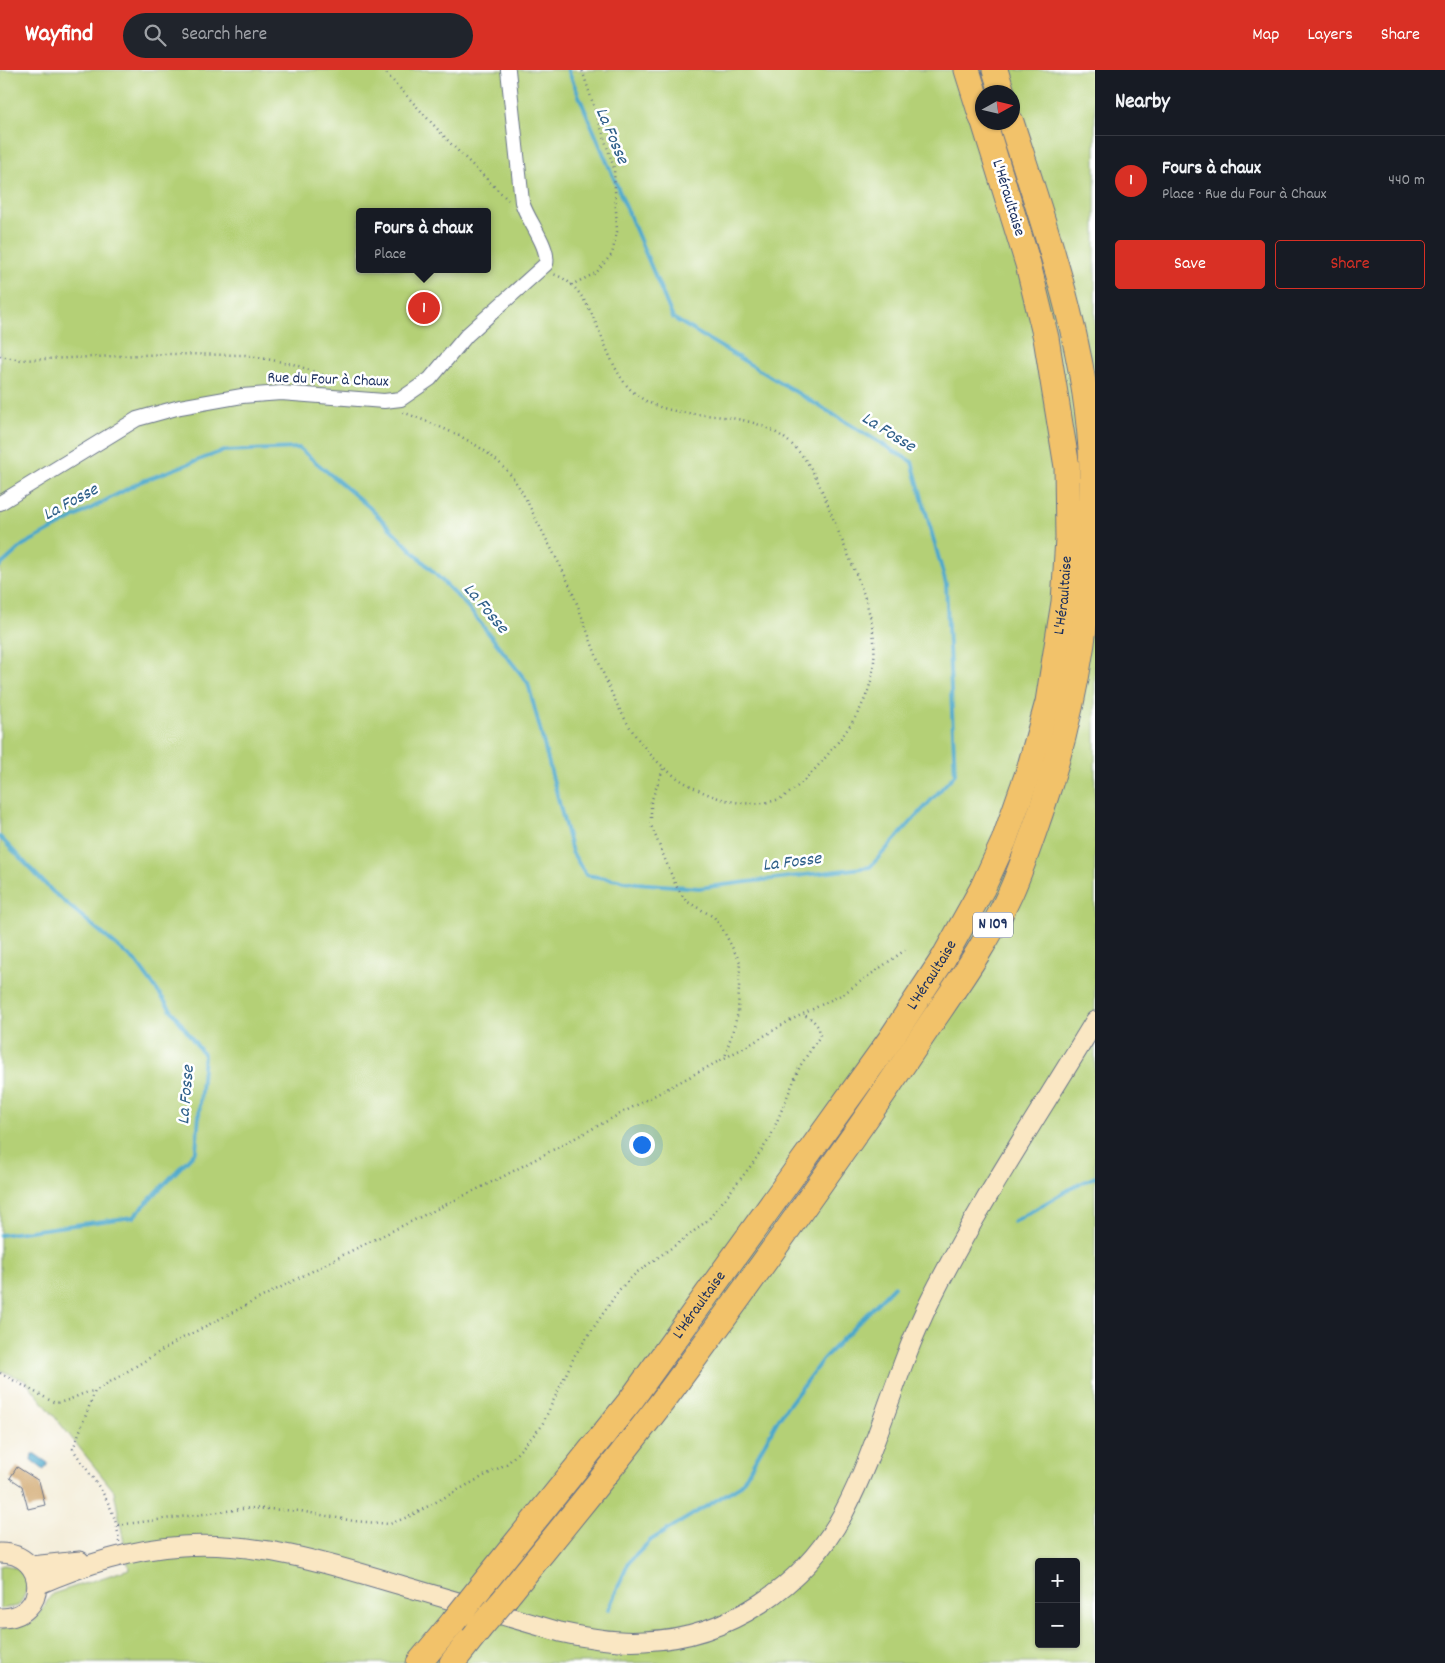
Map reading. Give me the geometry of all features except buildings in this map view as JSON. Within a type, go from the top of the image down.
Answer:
[{"type":"highway","points":[[967,70],[975,96]]},
{"type":"highway","points":[[995,70],[1000,85]]},
{"type":"highway","name":"L'Héraultaise","points":[[419,1663],[631,1400],[890,1040],[943,959],[982,889],[1004,841],[1029,770],[1048,702],[1064,602],[1068,538],[1067,467],[1046,338],[1028,264],[986,130]]},
{"type":"highway","name":"L'Héraultaise","points":[[452,1663],[666,1396],[859,1128],[963,976],[987,937],[1011,891],[1055,770],[1074,700],[1082,650],[1092,536],[1092,466],[1074,337],[1053,254],[1014,130]]},
{"type":"street","points":[[508,70],[522,202],[529,221],[548,258],[542,270]]},
{"type":"street","name":"Rue du Four à Chaux","points":[[0,503],[137,419],[180,407],[242,396],[281,393],[384,401],[401,399],[430,379],[467,335],[542,270]]},
{"type":"street","points":[[31,1566],[182,1546],[262,1549],[354,1571],[560,1632],[616,1641],[673,1638],[701,1632],[746,1612],[771,1597],[800,1572],[823,1546],[844,1512],[929,1303],[977,1214],[1095,1021]]},
{"type":"street","points":[[0,1553],[17,1555],[31,1566],[37,1585],[36,1594],[26,1610],[9,1618],[0,1618]]},
{"type":"street","points":[[37,1585],[88,1564],[120,1555]]},
{"type":"path","points":[[383,70],[453,146],[508,200]]},
{"type":"path","points":[[571,285],[596,273],[612,254],[617,232],[614,168],[582,70]]},
{"type":"path","points":[[396,410],[448,430],[477,446],[498,461],[517,483],[568,582],[615,703],[647,752],[663,768],[675,777],[710,795],[732,802],[762,803],[780,799],[804,782],[849,728],[862,708],[871,682],[874,659],[872,626],[864,596],[820,487],[806,461],[795,447],[777,433],[763,426],[723,416],[672,410],[646,402],[629,388],[618,373],[580,293],[561,276],[542,270]]},
{"type":"path","points":[[0,356],[22,360],[166,354],[244,355],[293,364],[348,384]]},
{"type":"path","points":[[663,768],[651,802],[651,825],[654,834],[676,886],[686,901],[714,917],[740,962],[738,1013],[725,1057]]},
{"type":"path","points":[[0,1373],[55,1403],[65,1402],[86,1392],[95,1391],[179,1340],[349,1252],[504,1176],[843,994],[908,948]]},
{"type":"path","points":[[118,1525],[250,1508],[300,1511],[354,1521],[390,1524],[418,1512],[508,1463],[541,1427],[574,1355],[619,1290],[636,1273],[708,1220],[753,1163],[770,1138],[800,1066],[820,1036],[819,1028],[812,1019],[803,1015]]},
{"type":"path","points":[[95,1391],[73,1449],[107,1496],[118,1525],[120,1555]]},
{"type":"green space","points":[[0,70],[1095,70],[1095,1663],[0,1663],[0,1629],[34,1621],[52,1594],[129,1569],[114,1491],[26,1381],[0,1370]]},
{"type":"green space","points":[[4,1565],[20,1570],[24,1575],[27,1586],[23,1599],[18,1606],[0,1609],[0,1566]]},
{"type":"water","points":[[32,1454],[48,1463],[44,1470],[31,1460]]},
{"type":"waterway","name":"La Fosse","points":[[0,566],[23,545],[140,482],[223,451],[299,448],[369,507],[466,605],[528,683],[572,852],[586,875],[637,883],[699,888],[870,867],[955,774],[946,584],[912,462],[673,318],[568,70]]},
{"type":"waterway","name":"La Fosse","points":[[0,837],[53,892],[137,963],[204,1055],[196,1151],[133,1217],[0,1235]]},
{"type":"waterway","points":[[1013,1222],[1077,1185],[1095,1177]]},
{"type":"waterway","points":[[608,1610],[629,1562],[651,1540],[741,1485],[779,1418],[823,1359],[894,1286]]},
{"type":"place","name":"Fours à chaux","points":[[424,308]]}]
